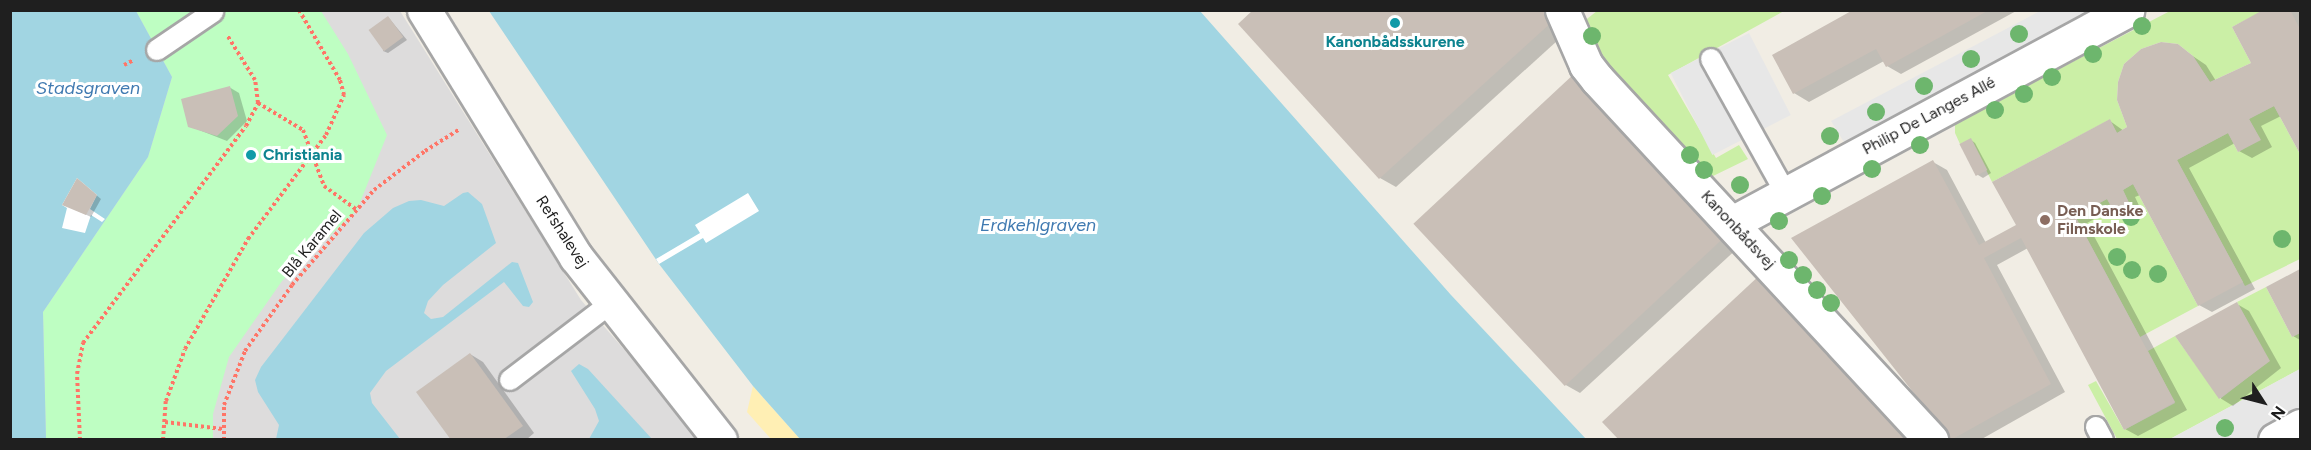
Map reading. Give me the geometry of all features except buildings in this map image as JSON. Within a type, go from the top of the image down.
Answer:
[{"type":"street","name":"Refshalevej","points":[[424,10],[576,257],[720,440]]},
{"type":"street","name":"Kanonbådsvej","points":[[1562,10],[1586,65],[1930,440]]},
{"type":"street","name":"Philip De Langes Allé","points":[[1732,224],[2127,10]]},
{"type":"street","points":[[2275,440],[2301,426]]},
{"type":"lane","points":[[157,50],[213,12]]},
{"type":"lane","points":[[1712,59],[1786,194]]},
{"type":"lane","points":[[510,380],[611,303]]},
{"type":"path","points":[[163,440],[166,401],[185,349],[248,239],[313,156],[326,135],[344,95],[340,80],[299,10]]},
{"type":"path","points":[[80,440],[77,374],[83,343],[246,126],[258,104],[255,80],[213,12]]},
{"type":"path","points":[[258,104],[303,130],[324,186],[357,210]]},
{"type":"path","name":"Blå Karamel","points":[[224,440],[224,405],[244,351],[292,285],[374,190],[425,151],[486,112]]},
{"type":"path","points":[[165,423],[223,429]]},
{"type":"shaded area","name":"Christiania","points":[[10,11],[400,11],[581,300],[702,439],[11,439]]},
{"type":"shaded area","points":[[2040,11],[2093,11],[1844,142],[1831,121]]},
{"type":"shaded area","points":[[1749,33],[1791,115],[1712,155],[1671,73]]},
{"type":"shaded area","points":[[2300,369],[2300,439],[2170,439]]},
{"type":"green space","points":[[136,11],[321,11],[348,54],[387,135],[357,210],[282,281],[229,357],[213,414],[213,439],[46,439],[43,312],[148,157],[172,77]]},
{"type":"green space","points":[[1597,11],[1784,11],[1668,75],[1716,158],[1739,145],[1748,159],[1709,178],[1606,73],[1583,22]]},
{"type":"green space","points":[[2170,11],[2263,11],[2232,27],[2251,63],[2210,82],[2193,56],[2178,44],[2161,42],[2141,49],[2124,64],[2118,82],[2117,100],[2127,127],[2117,133],[2109,120],[1992,182],[1971,139],[1960,144],[1955,133],[1955,123]]},
{"type":"green space","points":[[2274,106],[2300,154],[2300,259],[2245,286],[2177,160],[2228,133],[2238,152],[2260,139],[2249,119]]},
{"type":"green space","points":[[2133,184],[2198,306],[2140,337],[2075,216],[2107,199],[2115,213],[2130,205],[2123,190]]},
{"type":"green space","points":[[2266,287],[2292,337],[2300,333],[2300,369],[2170,439],[2117,439],[2088,385],[2096,381],[2124,430],[2175,403],[2148,351],[2175,336],[2220,399],[2269,361],[2237,302]]},
{"type":"sand","points":[[753,386],[800,439],[771,439],[747,412]]},
{"type":"water","name":"Stadsgraven","points":[[10,11],[136,11],[172,77],[148,157],[43,312],[46,439],[11,439]]},
{"type":"water","name":"Erdkehlgraven","points":[[489,11],[1200,11],[1451,295],[1586,439],[800,439],[753,386],[659,264]]},
{"type":"water","points":[[468,192],[482,204],[496,243],[443,285],[428,301],[424,313],[431,319],[443,317],[512,262],[518,263],[533,302],[529,307],[523,306],[504,282],[386,371],[370,393],[372,403],[400,439],[276,439],[279,425],[258,392],[255,380],[261,367],[364,233],[393,208],[409,201],[421,200],[444,206]]},
{"type":"water","points":[[579,364],[588,369],[652,439],[589,439],[599,421],[595,409],[571,371]]},
{"type":"pier","points":[[77,178],[97,195],[90,209],[105,219],[102,222],[91,215],[85,233],[62,228],[67,208],[62,205]]},
{"type":"pier","points":[[748,193],[759,211],[706,243],[703,238],[659,264],[656,259],[700,233],[695,225]]},
{"type":"place","name":"Kanonbådsskurene","points":[[1395,23]]},
{"type":"place","name":"Christiania","points":[[251,155]]},
{"type":"place","name":"Den Danske Filmskole","points":[[2045,220]]}]
